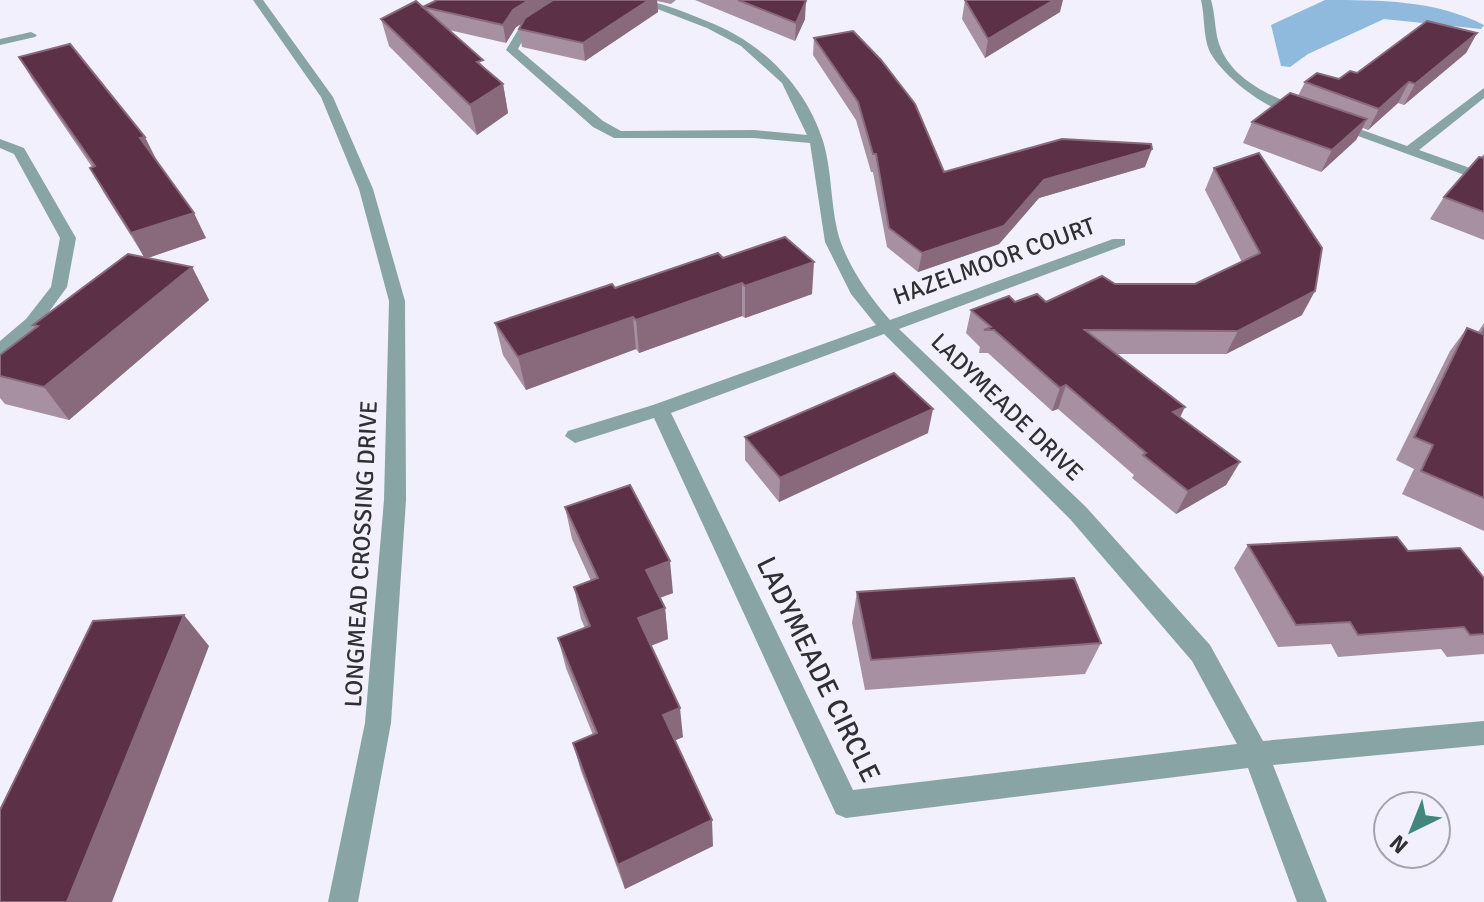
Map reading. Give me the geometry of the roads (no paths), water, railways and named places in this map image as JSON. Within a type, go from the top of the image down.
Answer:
[{"type":"street","name":"LONGMEAD CROSSING DRIVE","points":[[258,0],[327,97],[366,189],[397,301],[395,500],[378,723],[343,902]]},
{"type":"street","points":[[572,0],[522,32],[512,50],[598,124],[619,135],[754,134],[816,140]]},
{"type":"street","name":"LADYMEADE DRIVE","points":[[639,0],[711,26],[745,44],[787,81],[816,140],[833,242],[859,294],[886,326],[1078,513],[1201,653],[1256,754],[1312,902]]},
{"type":"street","points":[[1206,0],[1215,50],[1233,74],[1279,105],[1308,115]]},
{"type":"street","points":[[0,42],[31,35]]},
{"type":"street","points":[[1409,151],[1484,92]]},
{"type":"street","points":[[1323,120],[1484,178]]},
{"type":"street","points":[[0,143],[19,151],[68,238],[59,287],[32,323],[0,351]]},
{"type":"street","name":"HAZELMOOR COURT","points":[[886,326],[1119,242]]},
{"type":"street","points":[[575,436],[660,410],[886,326]]},
{"type":"street","name":"LADYMEADE CIRCLE","points":[[660,410],[846,804],[1256,754]]},
{"type":"street","points":[[1256,754],[1484,733]]},
{"type":"water","points":[[1325,0],[1387,1],[1427,6],[1484,25],[1481,29],[1384,19],[1308,54],[1290,67],[1281,66],[1271,25]]}]
